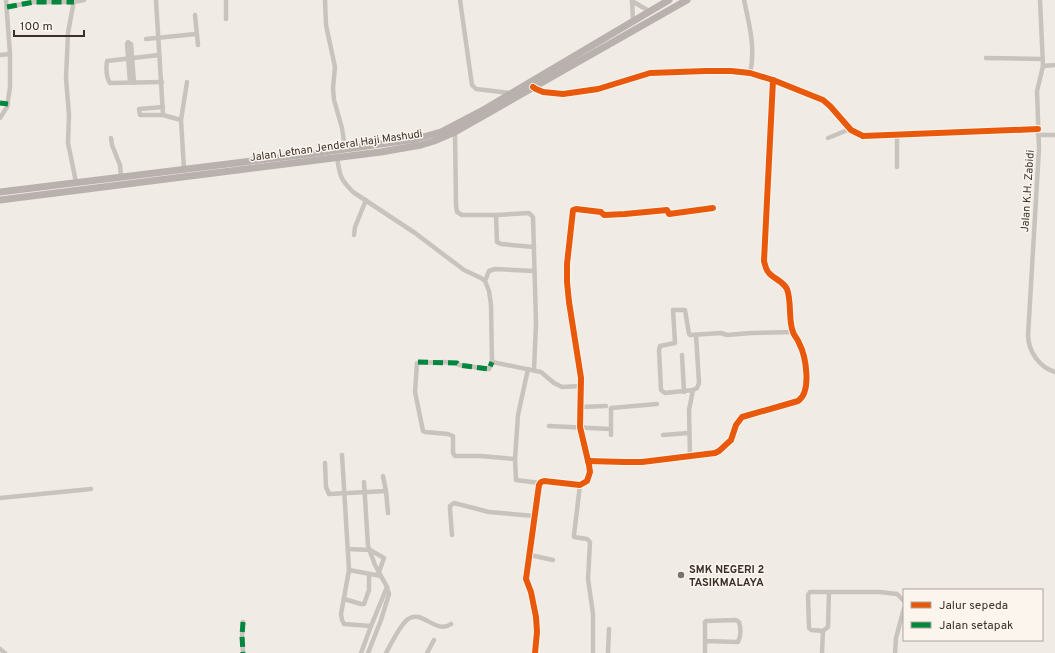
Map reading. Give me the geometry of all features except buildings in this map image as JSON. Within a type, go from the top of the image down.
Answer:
[{"type":"main road","name":"Jalan Letnan Jenderal Haji Mashudi","points":[[0,200],[338,157],[441,132],[485,109],[669,0]]},
{"type":"main road","name":"Jalan Letnan Jenderal Haji Mashudi","points":[[0,192],[317,153],[345,148],[380,148],[421,145],[455,132],[687,0]]},
{"type":"street","points":[[0,118],[8,104],[10,87],[10,54],[6,0]]},
{"type":"street","points":[[7,7],[34,1],[84,0]]},
{"type":"street","points":[[156,0],[163,115]]},
{"type":"street","points":[[226,0],[226,19]]},
{"type":"street","points":[[324,0],[326,25],[335,67],[332,88],[342,128],[345,148]]},
{"type":"street","points":[[460,0],[472,85],[476,89],[510,93]]},
{"type":"street","points":[[744,0],[752,51],[752,65],[750,73]]},
{"type":"street","name":"Jalan K.H. Zabidi","points":[[1040,0],[1043,66],[1036,92],[1038,136],[1028,343],[1036,359],[1044,366],[1055,372]]},
{"type":"street","points":[[74,1],[68,33],[66,78],[68,143],[76,182]]},
{"type":"street","points":[[632,1],[650,11]]},
{"type":"street","points":[[632,1],[633,21]]},
{"type":"street","points":[[195,15],[198,45]]},
{"type":"street","points":[[146,39],[196,34]]},
{"type":"street","points":[[0,55],[10,54]]},
{"type":"street","points":[[159,56],[107,61],[108,82],[162,82]]},
{"type":"street","points":[[131,58],[132,82]]},
{"type":"street","points":[[986,58],[1042,59]]},
{"type":"street","points":[[1043,66],[1055,65]]},
{"type":"street","points":[[533,87],[543,92],[563,94],[598,89],[650,73],[731,70],[750,73],[773,80],[827,103],[850,129],[862,136],[1038,129]]},
{"type":"street","points":[[588,461],[642,462],[715,454],[731,440],[736,425],[742,417],[798,401],[802,398],[805,391],[806,377],[804,356],[800,343],[793,332],[790,298],[783,284],[768,272],[764,261],[773,80]]},
{"type":"street","points":[[184,169],[181,120],[186,82]]},
{"type":"street","points":[[0,103],[8,104]]},
{"type":"street","points":[[163,107],[139,109],[140,115],[163,115],[181,120]]},
{"type":"street","points":[[828,138],[850,129]]},
{"type":"street","points":[[455,132],[456,211],[462,215],[529,213],[532,215],[536,323],[534,370]]},
{"type":"street","points":[[897,134],[897,167]]},
{"type":"street","points":[[1038,136],[1055,135]]},
{"type":"street","points":[[111,138],[112,145],[120,165],[120,177]]},
{"type":"street","points":[[338,157],[338,172],[342,181],[353,192],[416,233],[464,270],[482,278],[485,281],[489,291],[491,305],[492,362],[489,368],[444,362],[417,363],[415,392],[422,428],[425,432],[448,434],[453,436],[454,456],[480,456],[515,459]]},
{"type":"street","points":[[354,235],[355,227],[366,200]]},
{"type":"street","points":[[528,369],[518,415],[515,459],[516,480],[540,483],[549,481],[580,485],[587,481],[590,472],[580,427],[581,378],[567,282],[567,264],[573,210],[576,209],[601,212],[604,215],[667,210],[669,214],[714,208]]},
{"type":"street","points":[[496,215],[497,242],[502,244],[534,247]]},
{"type":"street","points":[[485,281],[488,273],[495,269],[534,271]]},
{"type":"street","points":[[696,335],[699,383],[697,388],[684,392],[662,392],[660,387],[659,347],[674,344],[676,342],[673,310],[684,309],[689,335],[793,332]]},
{"type":"street","points":[[682,355],[684,392]]},
{"type":"street","points":[[492,362],[541,372],[562,387],[581,386]]},
{"type":"street","points":[[690,456],[689,410],[693,390]]},
{"type":"street","points":[[611,435],[611,408],[657,404]]},
{"type":"street","points":[[580,407],[606,406]]},
{"type":"street","points":[[549,426],[610,429]]},
{"type":"street","points":[[663,435],[689,433]]},
{"type":"street","points":[[342,455],[349,570],[341,617],[344,624],[371,626]]},
{"type":"street","points":[[325,463],[327,492],[329,494],[386,491]]},
{"type":"street","points":[[383,476],[388,513]]},
{"type":"street","points":[[364,482],[368,546],[389,594],[368,653]]},
{"type":"street","points":[[535,653],[537,632],[536,617],[531,592],[526,579],[537,491],[540,483]]},
{"type":"street","points":[[580,485],[574,537],[587,539],[590,542],[588,579],[593,614],[593,653]]},
{"type":"street","points":[[0,498],[92,489]]},
{"type":"street","points":[[452,535],[450,506],[454,503],[490,512],[534,516]]},
{"type":"street","points":[[348,548],[370,550],[384,558],[380,574]]},
{"type":"street","points":[[530,555],[553,560]]},
{"type":"street","points":[[349,570],[369,574],[380,574]]},
{"type":"street","points":[[344,599],[364,604],[369,590],[369,574]]},
{"type":"street","points":[[361,653],[387,587]]},
{"type":"street","points":[[830,592],[828,627],[823,631],[811,630],[809,628],[808,595],[810,592],[830,592],[879,592],[897,594],[903,600]]},
{"type":"street","points":[[379,606],[385,608]]},
{"type":"street","points":[[895,653],[896,638],[903,612]]},
{"type":"street","points":[[386,653],[404,622],[409,618],[417,617],[437,627],[444,627],[451,624]]},
{"type":"street","points":[[375,618],[381,620]]},
{"type":"street","points":[[705,641],[738,642],[740,638],[739,622],[736,620],[706,621],[705,641],[705,653]]},
{"type":"street","points":[[243,622],[243,653]]},
{"type":"street","points":[[608,653],[609,629]]},
{"type":"street","points":[[822,653],[823,631]]},
{"type":"street","points":[[427,653],[434,640]]},
{"type":"street","points":[[0,649],[5,653]]},
{"type":"marked path","points":[[7,7],[34,2],[74,2]]},
{"type":"marked path","points":[[0,103],[8,104]]},
{"type":"marked path","points":[[418,362],[457,363],[459,365],[489,369],[492,362]]},
{"type":"marked path","points":[[243,622],[243,653]]},
{"type":"cycle path","points":[[533,87],[543,92],[563,94],[598,89],[650,73],[731,71],[750,73],[773,80],[823,100],[851,130],[863,136],[1038,129]]},
{"type":"cycle path","points":[[588,461],[642,462],[715,453],[731,440],[736,425],[742,417],[798,401],[805,390],[806,374],[804,356],[792,327],[787,289],[768,272],[764,261],[773,80]]},
{"type":"cycle path","points":[[535,653],[537,632],[536,617],[531,592],[526,579],[539,485],[544,481],[580,485],[587,481],[590,472],[580,427],[581,378],[567,282],[567,264],[573,210],[576,209],[601,212],[604,215],[667,210],[669,214],[713,208]]},
{"type":"place","name":"SMK NEGERI 2 TASIKMALAYA","points":[[681,575]]}]
